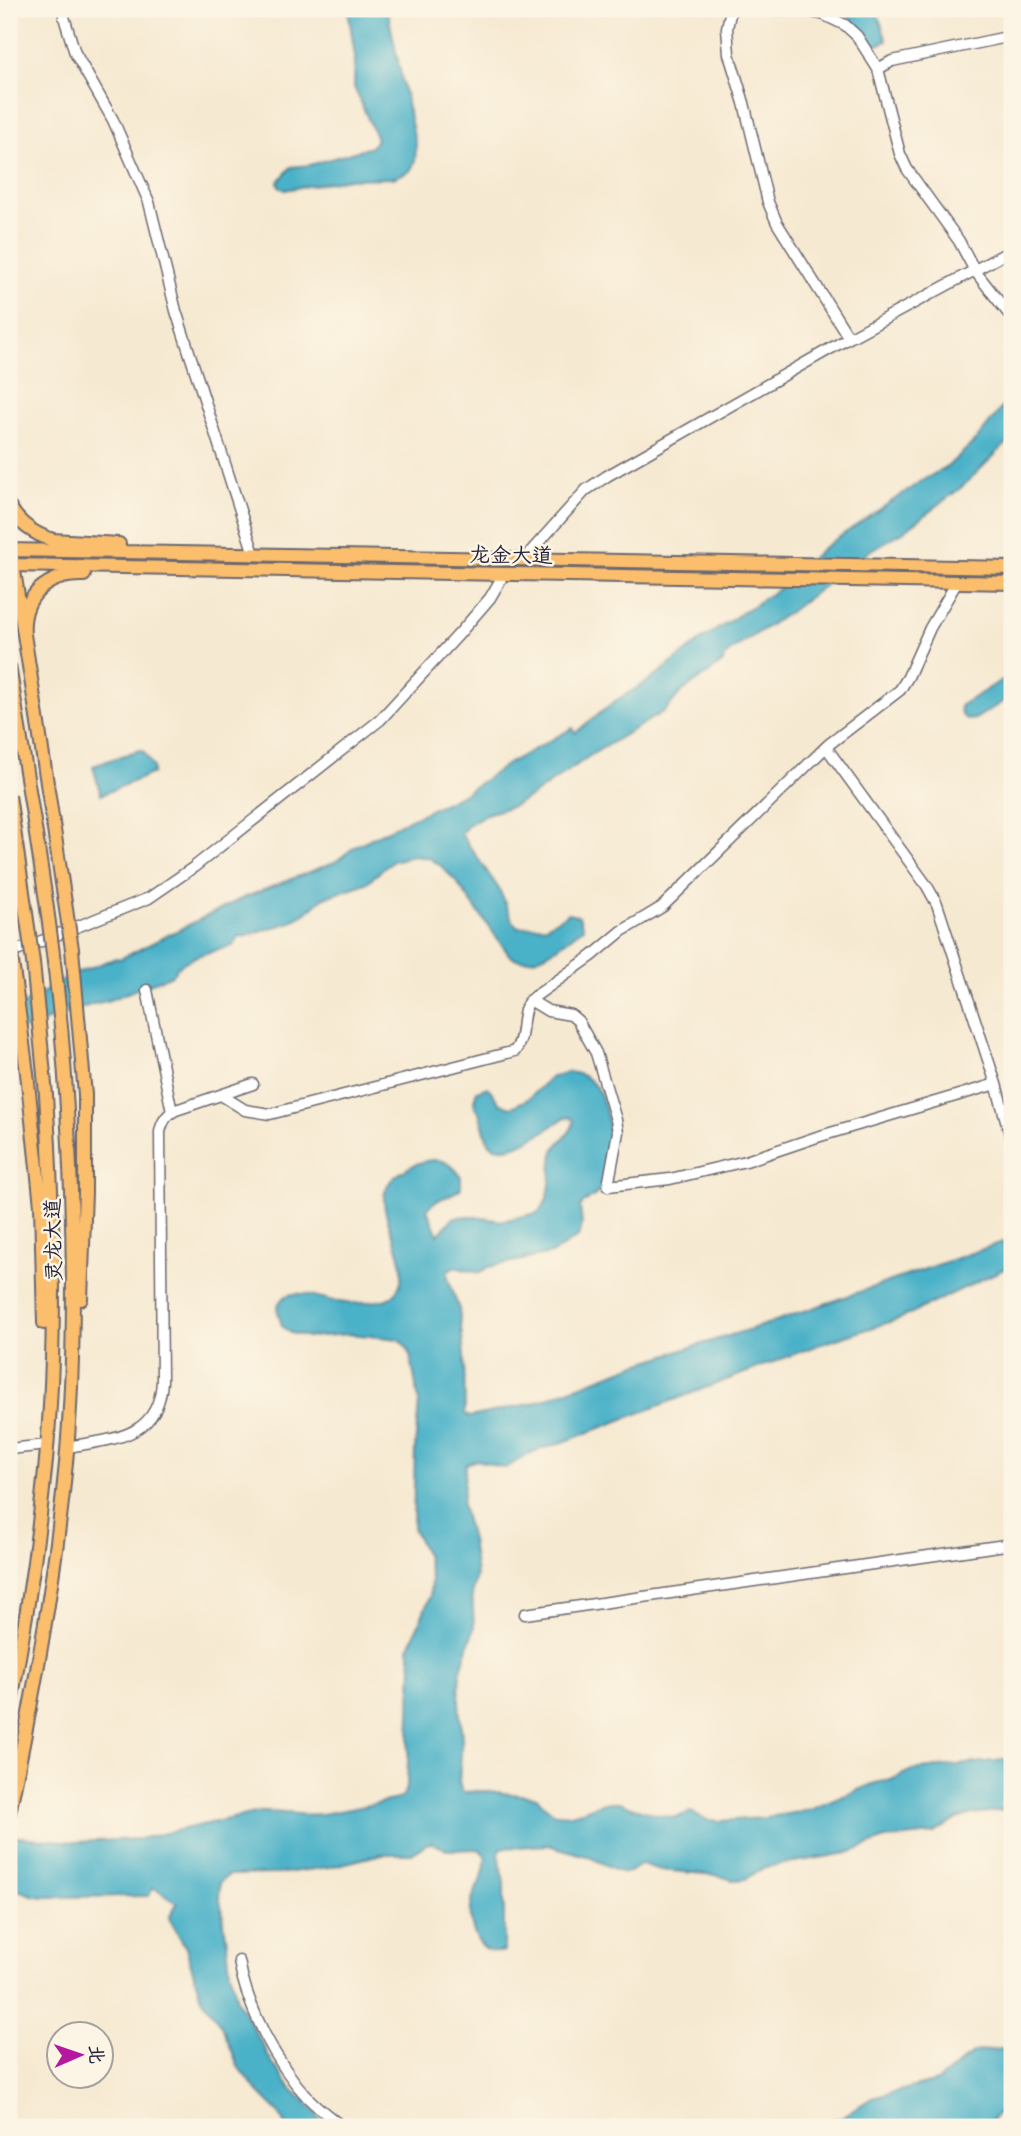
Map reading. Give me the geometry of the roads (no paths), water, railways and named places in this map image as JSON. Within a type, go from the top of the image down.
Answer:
[{"type":"main road","points":[[9,506],[16,518],[27,528],[53,540],[142,545],[181,553]]},
{"type":"main road","name":"龙金大道","points":[[9,546],[181,553],[1012,568]]},
{"type":"main road","points":[[9,546],[70,938],[85,1095],[82,1279],[69,1414]]},
{"type":"main road","name":"龙金大道","points":[[11,565],[1012,583]]},
{"type":"main road","points":[[24,634],[24,619],[33,597],[58,577],[156,575],[187,568]]},
{"type":"main road","name":"灵龙大道","points":[[9,665],[45,897],[64,1051],[74,1233],[69,1414],[61,1512],[43,1635],[9,1813]]},
{"type":"main road","name":"灵龙大道","points":[[9,795],[32,950],[46,1095],[54,1234],[47,1445],[29,1596],[9,1712]]},
{"type":"main road","points":[[9,939],[39,1169],[44,1336],[50,1393]]},
{"type":"street","points":[[731,9],[727,29],[729,54],[768,202],[777,223],[849,338]]},
{"type":"street","points":[[753,9],[805,11],[838,21],[857,36],[878,69],[900,153],[907,169],[959,241],[975,271],[1012,318]]},
{"type":"street","points":[[64,17],[75,53],[113,120],[149,202],[176,311],[254,554]]},
{"type":"street","points":[[878,69],[892,61],[1012,36]]},
{"type":"street","points":[[524,559],[586,490],[607,476],[849,338],[1012,250]]},
{"type":"street","points":[[9,954],[149,898],[194,867],[380,720],[490,598],[504,574]]},
{"type":"street","points":[[221,1095],[245,1110],[270,1114],[515,1051],[520,1044],[525,1006],[530,1000],[622,932],[662,907],[826,747],[903,686],[930,628],[957,582]]},
{"type":"street","points":[[826,747],[927,886],[937,904],[996,1084],[1012,1142]]},
{"type":"street","points":[[147,990],[172,1112]]},
{"type":"street","points":[[530,1000],[548,1011],[571,1015],[578,1021],[596,1053],[618,1132],[608,1186],[670,1179],[746,1161],[996,1084]]},
{"type":"street","points":[[67,1447],[130,1434],[146,1423],[159,1403],[162,1381],[162,1123],[172,1112],[253,1084]]},
{"type":"street","points":[[9,1449],[47,1445]]},
{"type":"street","points":[[525,1614],[1012,1544]]},
{"type":"street","points":[[239,1961],[248,1998],[263,2030],[309,2098],[342,2127]]},
{"type":"water","points":[[348,9],[387,9],[416,146],[415,161],[410,171],[393,178],[347,179],[285,190],[278,182],[291,167],[310,165],[371,147],[377,139],[354,87],[355,56]]},
{"type":"water","points":[[841,9],[876,9],[887,41],[870,48],[859,28]]},
{"type":"water","points":[[1012,395],[1012,438],[963,486],[903,532],[871,550],[791,611],[729,652],[722,663],[680,693],[666,710],[591,755],[532,796],[513,806],[486,814],[468,825],[461,834],[499,889],[513,922],[518,927],[546,926],[569,913],[579,916],[583,928],[548,953],[530,960],[510,956],[455,880],[429,858],[413,856],[393,861],[366,883],[323,898],[305,914],[288,923],[237,938],[234,945],[191,959],[177,968],[172,975],[107,1001],[9,1034],[9,1013],[74,974],[116,958],[120,959],[243,898],[335,862],[357,845],[465,793],[509,763],[573,728],[575,733],[615,701],[650,680],[704,638],[778,589],[823,548],[923,480],[947,467],[976,440]]},
{"type":"water","points":[[1012,674],[1012,696],[975,719],[967,720],[961,714],[960,706]]},
{"type":"water","points":[[139,750],[144,752],[153,767],[153,773],[101,795],[93,766]]},
{"type":"water","points":[[567,1072],[583,1076],[595,1086],[603,1101],[609,1138],[605,1175],[598,1192],[580,1207],[582,1225],[579,1236],[551,1254],[488,1267],[480,1273],[454,1267],[448,1270],[448,1278],[459,1309],[464,1355],[465,1414],[470,1417],[534,1403],[637,1364],[764,1325],[1012,1239],[1012,1265],[899,1319],[818,1345],[535,1451],[505,1468],[476,1460],[466,1464],[462,1505],[476,1575],[472,1592],[474,1628],[460,1673],[462,1739],[459,1781],[462,1792],[486,1791],[537,1797],[547,1808],[557,1813],[577,1813],[596,1805],[617,1802],[671,1817],[691,1812],[707,1820],[719,1821],[764,1818],[810,1810],[912,1770],[1012,1759],[1012,1809],[972,1814],[957,1819],[933,1834],[885,1839],[848,1853],[765,1867],[745,1879],[733,1880],[716,1875],[661,1870],[641,1864],[623,1873],[587,1856],[548,1845],[501,1848],[499,1854],[504,1883],[504,1951],[495,1952],[482,1946],[477,1940],[472,1924],[472,1900],[485,1864],[485,1855],[479,1849],[448,1850],[432,1843],[412,1854],[382,1854],[330,1867],[276,1874],[228,1875],[220,1882],[219,1894],[237,2000],[272,2062],[288,2085],[312,2108],[325,2127],[286,2127],[279,2113],[239,2068],[223,2029],[200,1995],[186,1948],[169,1918],[177,1903],[154,1888],[148,1896],[47,1897],[9,1887],[9,1836],[74,1842],[139,1839],[260,1812],[321,1814],[403,1796],[407,1785],[412,1667],[409,1648],[430,1597],[431,1579],[426,1555],[413,1528],[419,1401],[411,1359],[407,1348],[399,1339],[350,1334],[308,1337],[291,1333],[282,1326],[277,1308],[281,1300],[295,1294],[358,1303],[390,1298],[396,1292],[402,1278],[401,1262],[384,1198],[388,1185],[400,1173],[417,1164],[430,1160],[443,1161],[461,1177],[461,1188],[434,1202],[427,1210],[438,1235],[454,1217],[472,1216],[502,1221],[537,1213],[546,1202],[555,1149],[570,1131],[574,1121],[570,1117],[564,1118],[525,1142],[502,1148],[493,1146],[487,1139],[474,1100],[477,1091],[488,1087],[500,1104],[512,1107],[528,1099],[550,1078]]},
{"type":"water","points":[[1012,2048],[1012,2112],[997,2114],[990,2127],[807,2127],[842,2117],[872,2098],[937,2081],[974,2052]]}]
